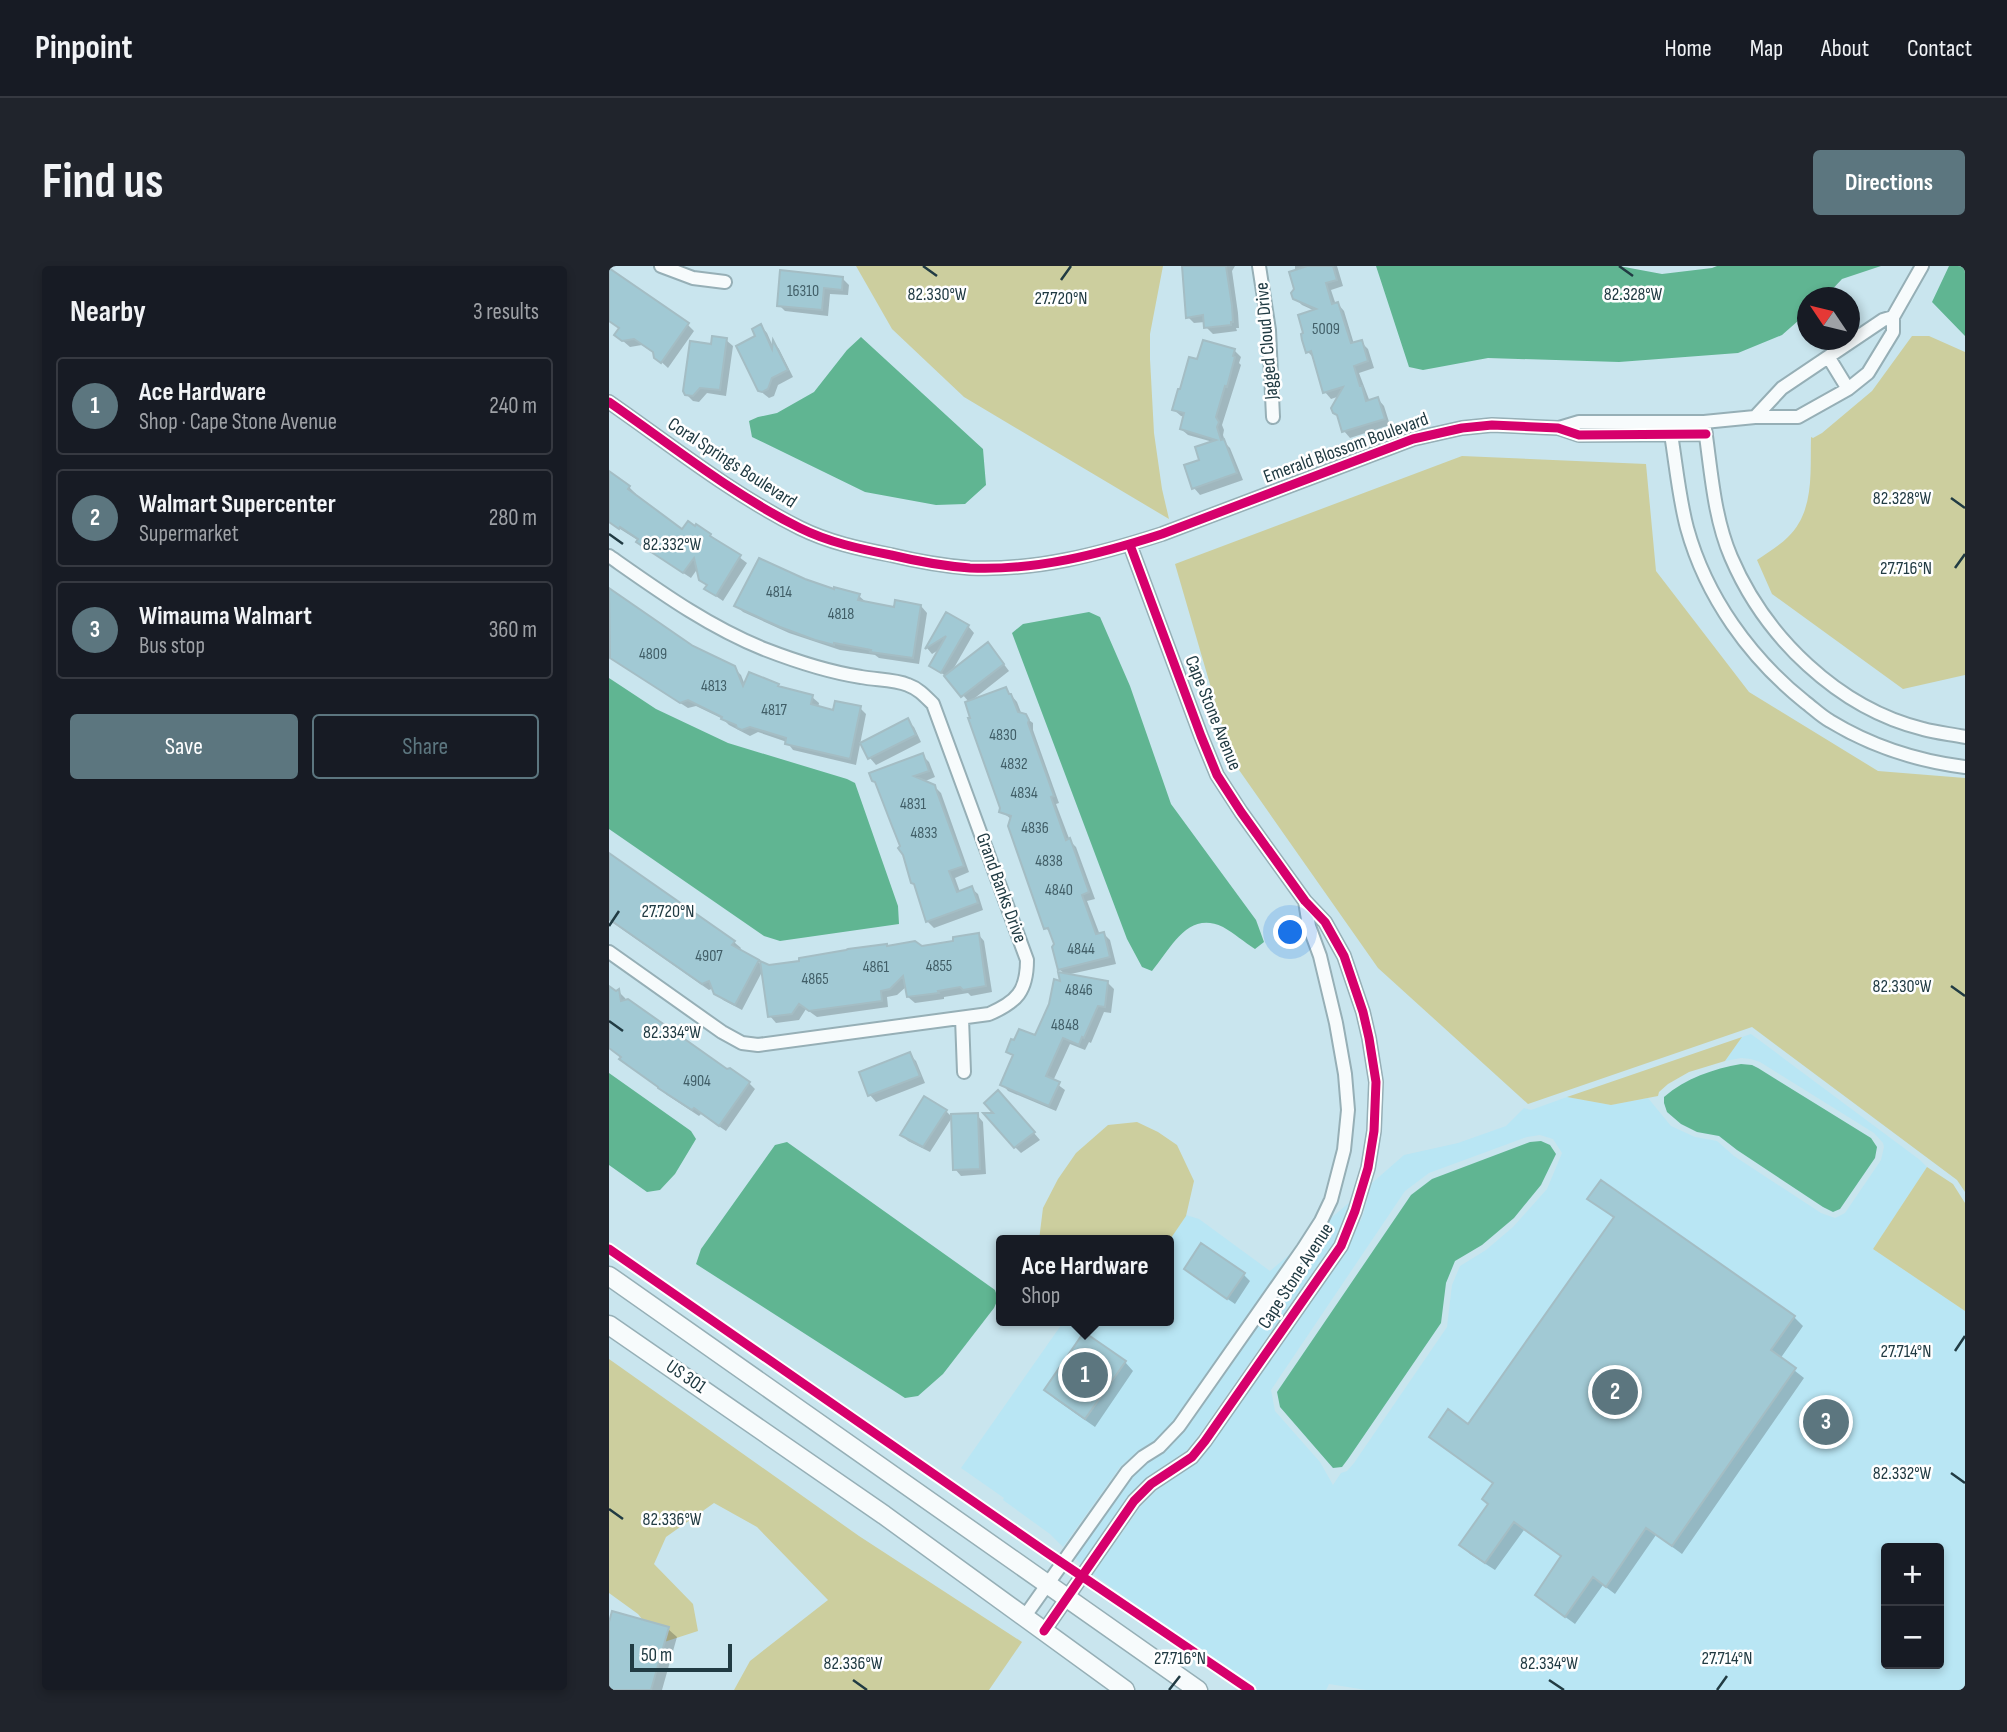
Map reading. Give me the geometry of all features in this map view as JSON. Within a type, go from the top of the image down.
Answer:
[{"type":"main road","name":"US 301","points":[[609,1276],[1198,1690]]},
{"type":"main road","name":"US 301","points":[[609,1325],[1025,1616],[1125,1690]]},
{"type":"street","points":[[661,266],[693,278],[725,282]]},
{"type":"street","name":"Jagged Cloud Drive","points":[[1259,266],[1269,330],[1273,417]]},
{"type":"street","name":"Emerald Blossom Boulevard","points":[[1130,544],[1431,434],[1492,425],[1558,428],[1579,422],[1705,428],[1755,417],[1798,417],[1849,389],[1868,373],[1893,332],[1893,317],[1922,266]]},
{"type":"street","points":[[1755,417],[1782,388],[1883,320],[1893,317]]},
{"type":"street","points":[[1829,358],[1849,389]]},
{"type":"street","name":"Coral Springs Boulevard","points":[[612,409],[757,505],[802,529],[848,547],[969,568],[1037,565],[1081,558],[1130,544]]},
{"type":"street","points":[[1671,428],[1688,528],[1704,573],[1725,615],[1758,658],[1787,688],[1828,721],[1873,743],[1931,763],[1965,768]]},
{"type":"street","points":[[1705,428],[1717,513],[1731,556],[1754,601],[1789,648],[1829,684],[1874,711],[1922,729],[1965,737]]},
{"type":"street","name":"Cape Stone Avenue","points":[[1044,1631],[1135,1501],[1151,1484],[1192,1457],[1205,1441],[1341,1246],[1356,1211],[1368,1168],[1374,1131],[1376,1082],[1369,1038],[1363,1012],[1343,956],[1325,922],[1305,901],[1217,775],[1130,544]]},
{"type":"street","name":"Grand Banks Drive","points":[[609,556],[710,623],[763,649],[809,665],[859,677],[906,684],[921,691],[933,704],[1027,960],[1027,979],[1019,995],[1006,1007],[989,1014],[758,1045],[741,1043],[722,1032],[609,952]]},
{"type":"street","name":"Cape Stone Avenue","points":[[1025,1616],[1127,1472],[1159,1447],[1179,1426],[1303,1250],[1331,1200],[1344,1150],[1349,1110],[1336,1023],[1320,956],[1309,926],[1305,901]]},
{"type":"street","points":[[962,1018],[964,1072]]},
{"type":"shaded area","points":[[856,266],[1163,266],[1150,334],[1150,359],[1154,433],[1169,519],[964,397],[892,329]]},
{"type":"shaded area","points":[[1376,266],[1619,266],[1662,274],[1717,266],[1881,266],[1842,279],[1834,287],[1797,287],[1797,322],[1782,335],[1738,353],[1619,362],[1488,358],[1423,370],[1409,367]]},
{"type":"shaded area","points":[[1949,266],[1965,266],[1965,336],[1932,302]]},
{"type":"shaded area","points":[[1912,336],[1929,336],[1965,352],[1965,675],[1903,689],[1772,594],[1757,560],[1788,537],[1803,515],[1809,490],[1811,437],[1822,433],[1872,391]]},
{"type":"shaded area","points":[[861,337],[983,449],[986,485],[965,504],[936,505],[865,492],[752,437],[749,421],[777,413],[814,392],[847,350]]},
{"type":"shaded area","points":[[1462,456],[1646,464],[1656,571],[1749,692],[1878,771],[1965,778],[1965,1192],[1957,1180],[1752,1027],[1528,1104],[1378,968],[1232,760],[1175,564]]},
{"type":"shaded area","points":[[1089,612],[1100,617],[1130,686],[1171,804],[1256,920],[1264,942],[1255,949],[1223,927],[1200,923],[1181,934],[1152,971],[1142,967],[1127,939],[1012,633],[1023,624]]},
{"type":"shaded area","points":[[609,678],[656,709],[728,743],[855,783],[898,906],[899,924],[780,941],[764,936],[609,829]]},
{"type":"shaded area","points":[[1751,1034],[1927,1167],[1873,1249],[1965,1311],[1965,1690],[1366,1690],[1329,1684],[1326,1690],[1254,1690],[1093,1574],[1141,1506],[1157,1490],[1197,1462],[1211,1445],[1347,1250],[1363,1215],[1372,1183],[1404,1155],[1458,1143],[1506,1126],[1524,1108],[1531,1110],[1567,1097],[1611,1105],[1648,1098],[1671,1126],[1695,1137],[1717,1141],[1734,1156],[1821,1213],[1835,1218],[1845,1213],[1881,1160],[1883,1143],[1874,1133],[1760,1062],[1741,1058],[1725,1061],[1742,1037]],"holes":[[[1540,1135],[1553,1139],[1562,1153],[1547,1189],[1513,1227],[1486,1250],[1460,1266],[1452,1285],[1447,1327],[1354,1463],[1341,1473],[1333,1485],[1320,1462],[1275,1411],[1271,1390],[1405,1191],[1429,1173],[1527,1137]]]},
{"type":"shaded area","points":[[1742,1037],[1725,1061],[1689,1072],[1668,1084],[1658,1096],[1611,1105],[1567,1097]]},
{"type":"shaded area","points":[[1741,1064],[1758,1068],[1871,1138],[1877,1147],[1875,1158],[1840,1209],[1833,1212],[1823,1207],[1719,1136],[1697,1132],[1681,1124],[1667,1112],[1664,1097],[1681,1085],[1710,1072]]},
{"type":"shaded area","points":[[609,1073],[691,1131],[696,1139],[675,1174],[660,1190],[647,1192],[609,1165]]},
{"type":"shaded area","points":[[1137,1122],[1177,1145],[1194,1181],[1186,1216],[1173,1235],[1040,1235],[1043,1208],[1058,1179],[1076,1153],[1108,1125]]},
{"type":"shaded area","points":[[1541,1141],[1550,1145],[1556,1154],[1541,1185],[1514,1218],[1482,1245],[1455,1261],[1446,1283],[1441,1323],[1348,1459],[1342,1467],[1333,1468],[1280,1407],[1277,1392],[1411,1195],[1432,1179],[1530,1142]]},
{"type":"shaded area","points":[[787,1142],[995,1290],[994,1308],[943,1374],[918,1396],[905,1398],[696,1264],[701,1249],[775,1145]]},
{"type":"shaded area","points":[[1927,1167],[1953,1184],[1965,1203],[1965,1311],[1873,1249]]},
{"type":"shaded area","points":[[1350,1202],[1334,1242],[1198,1436],[1186,1451],[1147,1477],[1129,1495],[1081,1564],[1075,1558],[1119,1494],[1132,1477],[1165,1452],[1185,1431],[1309,1254],[1331,1218]]},
{"type":"shaded area","points":[[1186,1215],[1199,1219],[1270,1271],[1290,1254],[1173,1422],[1154,1441],[1120,1467],[1063,1547],[1050,1534],[1003,1500],[1004,1498],[961,1468],[1060,1326],[1174,1326],[1173,1235]]},
{"type":"shaded area","points":[[609,1359],[859,1536],[1022,1642],[989,1690],[734,1690],[750,1661],[828,1600],[757,1527],[714,1503],[666,1537],[654,1564],[693,1604],[698,1631],[661,1643],[638,1614],[609,1593]]},
{"type":"building","points":[[1182,266],[1226,266],[1232,305],[1231,325],[1204,328],[1203,315],[1186,318]]},
{"type":"building","points":[[1307,266],[1333,266],[1337,280],[1326,283],[1332,304],[1338,302],[1351,343],[1362,340],[1368,361],[1354,366],[1366,401],[1378,397],[1385,419],[1342,432],[1337,415],[1331,408],[1343,387],[1323,393],[1311,351],[1306,353],[1302,340],[1298,315],[1316,309],[1293,299],[1291,293],[1294,289],[1289,272]]},
{"type":"building","points":[[609,268],[689,323],[661,363],[654,358],[653,352],[634,339],[622,341],[614,335],[619,328],[609,321]]},
{"type":"building","points":[[780,270],[843,277],[842,290],[824,288],[822,310],[777,306]]},
{"type":"building","points":[[761,324],[772,349],[773,340],[788,370],[772,378],[768,389],[762,392],[758,391],[736,346],[755,336],[752,329]]},
{"type":"building","points":[[712,336],[727,338],[720,390],[700,388],[693,396],[685,395],[683,391],[690,341],[711,344]]},
{"type":"building","points":[[1203,340],[1235,349],[1227,387],[1225,386],[1216,417],[1221,440],[1224,439],[1237,473],[1192,489],[1184,465],[1199,460],[1195,447],[1216,440],[1180,429],[1184,413],[1172,410],[1189,357],[1197,359]]},
{"type":"building","points":[[609,471],[630,486],[628,489],[682,529],[688,521],[695,526],[696,524],[741,555],[716,596],[704,589],[707,585],[699,580],[694,558],[683,573],[636,542],[638,539],[609,522]]},
{"type":"building","points":[[759,558],[805,579],[860,594],[858,600],[894,607],[895,600],[921,605],[913,658],[815,640],[734,606]]},
{"type":"building","points":[[609,588],[693,646],[735,666],[743,686],[749,672],[779,684],[778,686],[813,695],[811,704],[833,710],[835,701],[861,706],[850,759],[785,744],[786,738],[750,727],[742,730],[737,728],[736,725],[721,719],[722,717],[688,700],[680,703],[610,658]]},
{"type":"building","points":[[946,612],[969,625],[941,673],[929,666],[946,636],[925,649]]},
{"type":"building","points":[[988,642],[1004,664],[961,697],[944,676]]},
{"type":"building","points":[[1006,687],[1018,712],[1026,714],[1029,720],[1066,840],[1070,838],[1089,892],[1082,895],[1096,934],[1104,932],[1110,957],[1058,970],[1052,947],[1054,944],[1048,928],[1044,929],[1008,826],[1011,816],[999,812],[1000,808],[968,718],[965,702]]},
{"type":"building","points":[[908,718],[916,735],[868,759],[860,743]]},
{"type":"building","points":[[923,753],[929,771],[914,776],[935,785],[964,866],[949,871],[957,892],[972,886],[978,903],[926,922],[914,884],[911,883],[903,855],[898,848],[900,846],[869,773]]},
{"type":"building","points":[[609,853],[735,941],[732,945],[759,960],[735,1005],[714,994],[709,981],[702,984],[609,919]]},
{"type":"building","points":[[979,933],[986,986],[963,990],[960,987],[907,997],[903,976],[890,989],[881,991],[882,1001],[809,1011],[799,1004],[792,1014],[768,1017],[760,961],[769,965],[848,949],[915,941],[922,946]]},
{"type":"building","points":[[1058,972],[1108,981],[1105,1007],[1098,1006],[1079,1045],[1063,1038],[1046,1076],[1060,1082],[1049,1106],[1000,1085],[1013,1055],[1006,1052],[1011,1039],[1014,1040],[1019,1029],[1035,1035],[1049,1004],[1054,979],[1060,981]]},
{"type":"building","points":[[609,986],[616,991],[619,989],[621,1001],[628,999],[727,1069],[730,1068],[750,1082],[719,1126],[658,1088],[619,1059],[621,1057],[609,1048]]},
{"type":"building","points":[[910,1052],[920,1076],[868,1096],[859,1072]]},
{"type":"building","points":[[998,1090],[1035,1132],[1014,1148],[983,1113],[993,1113],[984,1103]]},
{"type":"building","points":[[924,1096],[947,1110],[923,1147],[900,1135]]},
{"type":"building","points":[[978,1113],[980,1169],[953,1170],[951,1114]]},
{"type":"building","points":[[1601,1180],[1795,1316],[1771,1350],[1796,1368],[1672,1546],[1646,1528],[1606,1587],[1593,1577],[1565,1617],[1535,1595],[1561,1556],[1514,1522],[1485,1563],[1459,1545],[1488,1504],[1482,1499],[1493,1483],[1429,1437],[1448,1409],[1468,1424],[1614,1217],[1587,1199]]},
{"type":"building","points":[[1201,1243],[1245,1273],[1227,1299],[1184,1269]]},
{"type":"building","points":[[1084,1332],[1126,1361],[1085,1419],[1044,1390]]},
{"type":"building","points":[[612,1611],[669,1627],[651,1690],[609,1690],[609,1622]]},
{"type":"cycle path","points":[[609,402],[726,485],[811,533],[868,550],[970,568],[1043,564],[1115,548],[1162,534],[1413,439],[1462,428],[1492,425],[1558,428],[1579,435],[1706,434]]},
{"type":"cycle path","points":[[1044,1631],[1134,1501],[1151,1484],[1192,1457],[1205,1441],[1341,1246],[1368,1168],[1374,1131],[1376,1082],[1369,1038],[1344,956],[1325,922],[1305,901],[1217,775],[1130,545]]},
{"type":"cycle path","points":[[609,1249],[1250,1690]]},
{"type":"place","name":"Ace Hardware","points":[[1085,1375]]},
{"type":"place","name":"Walmart Supercenter","points":[[1615,1392]]},
{"type":"place","name":"Wimauma Walmart","points":[[1826,1422]]}]
